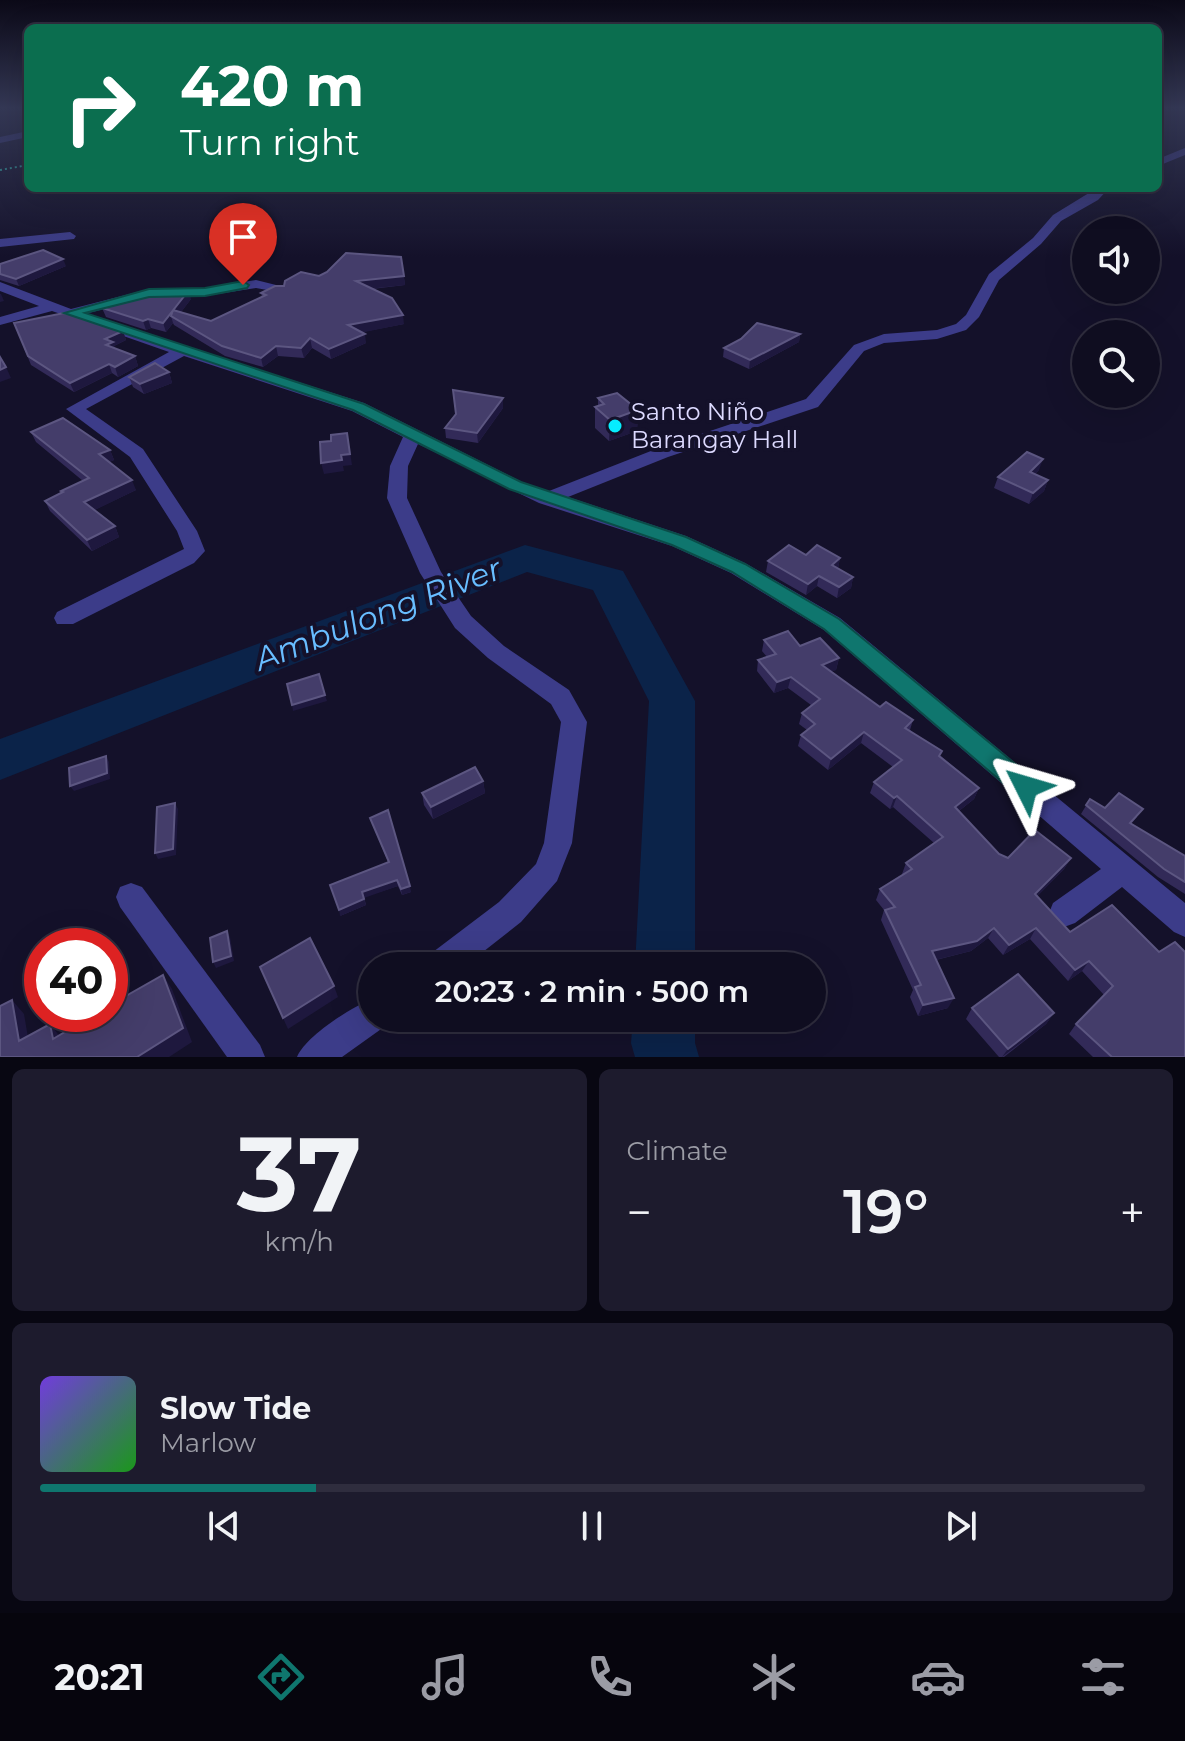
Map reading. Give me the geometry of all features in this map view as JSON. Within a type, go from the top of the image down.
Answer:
[{"type":"street","points":[[546,499],[662,453],[812,403],[826,393],[850,355],[874,341],[946,333],[963,327],[977,308],[981,292],[993,277],[1041,237],[1059,216],[1099,192]]},
{"type":"street","points":[[0,243],[70,236]]},
{"type":"street","points":[[71,313],[149,293],[205,292],[256,284],[279,290]]},
{"type":"street","points":[[0,286],[182,351],[358,407],[546,499],[679,541],[738,568],[832,624],[1185,922]]},
{"type":"street","points":[[0,321],[54,306]]},
{"type":"street","points":[[65,618],[187,558],[195,551],[187,531],[137,453],[74,409],[182,351]]},
{"type":"street","points":[[413,435],[399,466],[397,498],[431,573],[463,622],[496,652],[560,697],[574,722],[558,843],[547,872],[510,912],[458,952]]},
{"type":"street","points":[[1064,913],[1123,869]]},
{"type":"street","points":[[131,897],[248,1057]]},
{"type":"street","points":[[314,1057],[358,1025]]},
{"type":"path","points":[[0,170],[24,166]]},
{"type":"building","points":[[43,250],[63,259],[16,279],[0,274],[0,264]]},
{"type":"building","points":[[346,253],[401,257],[404,276],[356,281],[392,298],[403,315],[348,325],[365,334],[329,349],[310,338],[301,348],[276,346],[261,358],[222,346],[171,316],[173,310],[211,321],[266,295],[261,293],[275,286],[284,286],[285,281],[301,272],[319,276],[327,272]]},
{"type":"building","points":[[189,290],[163,323],[148,319],[143,321],[102,308],[147,291]]},
{"type":"building","points":[[64,313],[123,331],[105,339],[113,342],[106,345],[135,356],[115,367],[109,364],[70,383],[28,356],[14,323]]},
{"type":"building","points":[[757,323],[800,334],[750,360],[724,348],[741,339]]},
{"type":"building","points":[[155,363],[169,372],[140,384],[129,377]]},
{"type":"building","points":[[453,390],[503,398],[477,433],[445,428],[456,414]]},
{"type":"building","points":[[617,393],[638,410],[610,420],[595,407],[604,404],[598,398]]},
{"type":"building","points":[[63,418],[110,450],[99,454],[132,480],[84,502],[115,526],[87,540],[45,501],[89,478],[31,432]]},
{"type":"building","points":[[347,433],[350,454],[341,455],[342,460],[321,463],[320,442],[331,441],[331,435]]},
{"type":"building","points":[[1027,452],[1043,459],[1030,472],[1048,480],[1033,493],[998,477]]},
{"type":"building","points":[[789,545],[806,555],[817,545],[840,558],[832,565],[853,577],[839,587],[819,576],[808,584],[768,561]]},
{"type":"building","points":[[788,631],[800,646],[820,638],[839,658],[822,665],[880,707],[886,702],[913,720],[905,728],[942,751],[939,756],[979,788],[955,807],[999,854],[1008,858],[1035,830],[1071,858],[1035,894],[1070,932],[1112,905],[1159,952],[1175,942],[1185,952],[1185,1057],[1112,1057],[1076,1024],[1113,986],[1089,961],[1075,970],[1036,928],[1009,945],[994,928],[977,941],[932,951],[954,998],[923,1005],[915,987],[921,985],[885,910],[895,907],[880,889],[912,869],[906,863],[943,837],[897,796],[894,798],[874,782],[902,760],[864,732],[831,759],[801,735],[815,724],[802,713],[820,699],[791,677],[777,682],[758,660],[776,654],[764,640]]},
{"type":"building","points":[[319,674],[325,695],[292,705],[287,684]]},
{"type":"building","points":[[106,756],[107,773],[70,786],[69,768]]},
{"type":"building","points":[[475,767],[483,781],[431,807],[422,793]]},
{"type":"building","points":[[1119,793],[1143,809],[1130,823],[1185,856],[1185,882],[1164,869],[1086,805],[1090,799],[1105,808]]},
{"type":"building","points":[[175,803],[173,849],[155,853],[157,807]]},
{"type":"building","points":[[388,810],[410,886],[401,889],[397,880],[362,892],[364,899],[339,910],[330,885],[389,862],[370,818]]},
{"type":"building","points":[[227,931],[231,956],[213,962],[210,938]]},
{"type":"building","points":[[310,938],[334,986],[283,1018],[260,967]]},
{"type":"building","points":[[1018,974],[1054,1013],[1008,1049],[972,1008]]},
{"type":"building","points":[[163,975],[183,1028],[137,1057],[0,1057],[0,1006],[12,1000],[19,1041],[35,1032],[52,1032],[53,1039],[65,1032],[128,1032],[128,995]]},
{"type":"waterway","name":"Ambulong River","points":[[0,760],[525,558],[609,581],[672,701],[665,952]]},
{"type":"waterway","name":"Ambulong River","points":[[663,1032],[667,1057]]},
{"type":"place","name":"Santo Niño Barangay Hall","points":[[615,426]]},
{"type":"route","points":[[243,285],[205,292],[170,291],[129,296],[71,313],[358,407],[515,486],[546,499],[679,541],[738,568],[832,624],[1026,787]]}]
